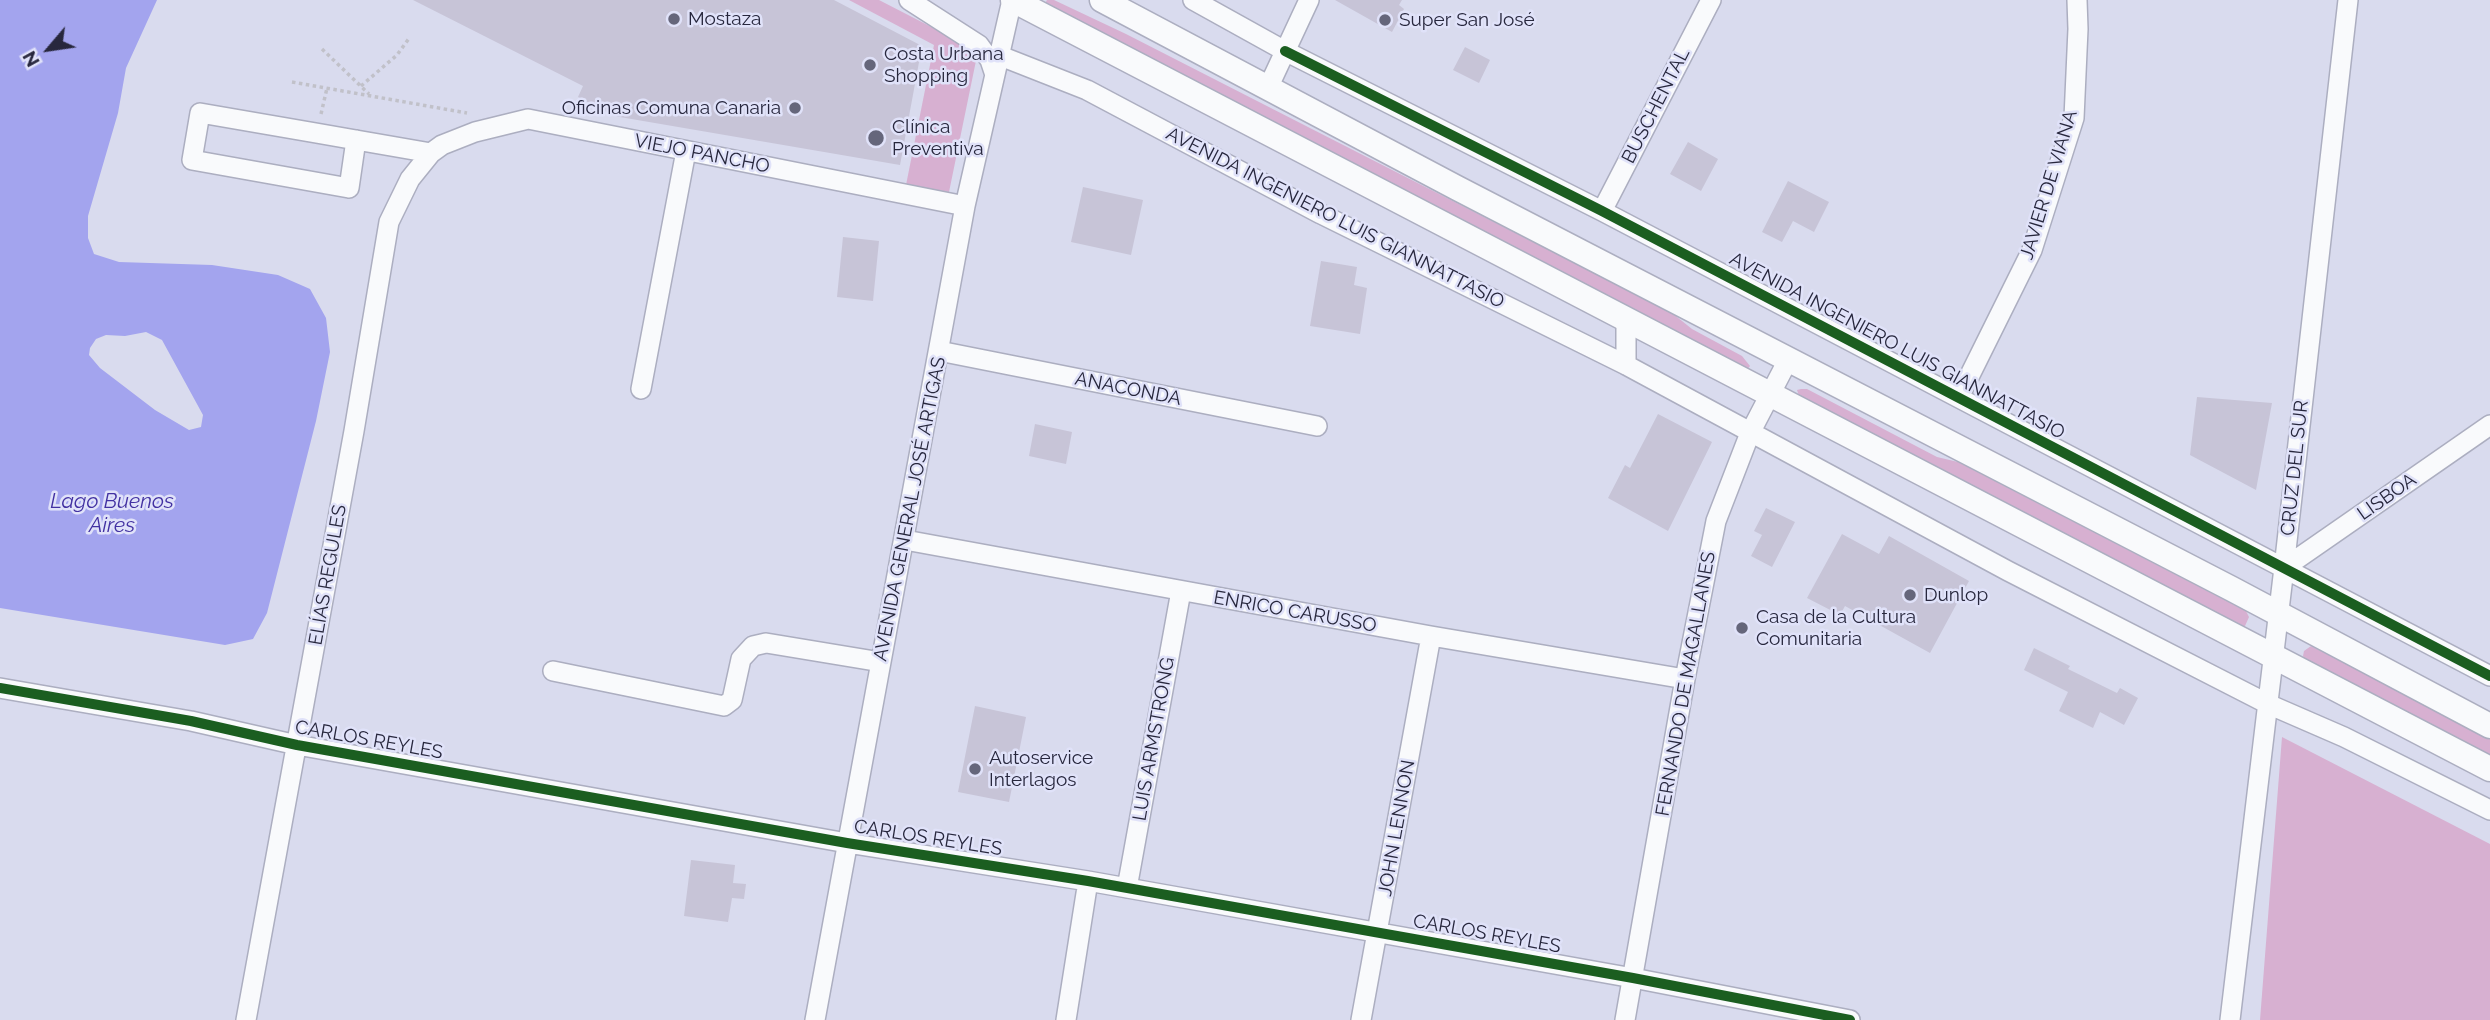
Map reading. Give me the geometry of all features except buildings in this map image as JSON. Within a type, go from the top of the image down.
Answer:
[{"type":"main road","points":[[1013,0],[2490,769]]},
{"type":"main road","points":[[1102,0],[2490,726]]},
{"type":"street","points":[[909,0],[979,45],[990,60],[996,63]]},
{"type":"street","name":"AVENIDA GENERAL JOSÉ ARTIGAS","points":[[815,1020],[965,206],[996,63],[1013,0]]},
{"type":"street","name":"AVENIDA INGENIERO LUIS GIANNATTASIO","points":[[1193,0],[1285,51],[1602,211],[2490,676]]},
{"type":"street","points":[[1268,88],[1309,0]]},
{"type":"street","name":"BUSCHENTAL","points":[[1602,211],[1711,0]]},
{"type":"street","name":"JAVIER DE VIANA","points":[[1959,397],[2032,250],[2074,118],[2077,0]]},
{"type":"street","name":"CRUZ DEL SUR","points":[[2230,1020],[2348,0]]},
{"type":"street","name":"AVENIDA INGENIERO LUIS GIANNATTASIO","points":[[996,63],[1087,90],[1321,214],[1626,365],[2008,571],[2268,704],[2344,737],[2490,810]]},
{"type":"street","points":[[356,140],[349,188],[192,160],[200,113],[316,134],[437,149]]},
{"type":"street","name":"VIEJO PANCHO","points":[[437,149],[475,132],[528,119],[965,206]]},
{"type":"street","name":"ELÍAS REGULES","points":[[246,1020],[389,222],[410,179],[437,149]]},
{"type":"street","points":[[641,389],[686,151]]},
{"type":"street","points":[[1626,318],[1626,365]]},
{"type":"street","name":"ANACONDA","points":[[939,351],[1317,426]]},
{"type":"street","name":"FERNANDO DE MAGALLANES","points":[[1625,1020],[1685,679],[1716,521],[1750,432],[1788,360]]},
{"type":"street","name":"LISBOA","points":[[2284,568],[2490,425]]},
{"type":"street","name":"ENRICO CARUSSO","points":[[905,540],[1431,636],[1685,679]]},
{"type":"street","name":"LUIS ARMSTRONG","points":[[1127,888],[1181,591]]},
{"type":"street","name":"JOHN LENNON","points":[[1361,1020],[1431,636]]},
{"type":"street","points":[[553,671],[724,706],[732,700],[741,659],[753,646],[766,643],[881,662]]},
{"type":"street","name":"CARLOS REYLES","points":[[0,688],[191,721],[297,745],[847,843],[1088,881],[1633,978],[1850,1020]]},
{"type":"street","points":[[1066,1020],[1088,881]]},
{"type":"path","points":[[361,86],[397,55],[410,37]]},
{"type":"path","points":[[322,49],[370,96]]},
{"type":"path","points":[[292,82],[473,114]]},
{"type":"path","points":[[316,134],[327,88]]},
{"type":"shaded area","points":[[849,0],[879,0],[978,51],[949,192],[906,185],[934,45]]},
{"type":"shaded area","points":[[1047,0],[1054,0],[1126,34],[1672,313],[1692,329],[1742,356],[1750,366],[1747,370],[1044,5]]},
{"type":"shaded area","points":[[1807,389],[1937,457],[1958,462],[2246,611],[2249,617],[2245,626],[2241,627],[1799,396],[1797,390]]},
{"type":"shaded area","points":[[2311,646],[2490,738],[2490,758],[2305,659],[2304,651]]},
{"type":"shaded area","points":[[2282,737],[2490,844],[2490,1020],[2260,1020]]},
{"type":"water","name":"Lago Buenos Aires","points":[[0,0],[157,0],[126,68],[118,113],[88,216],[88,238],[94,254],[119,262],[212,265],[278,275],[310,289],[326,318],[330,352],[316,421],[267,613],[253,639],[225,645],[0,608]],"holes":[[[146,332],[162,340],[203,415],[201,427],[189,430],[155,410],[100,368],[89,355],[96,339],[106,335],[125,336]]]},
{"type":"cycle path","points":[[1285,51],[1602,211],[2490,676]]},
{"type":"cycle path","points":[[0,688],[191,721],[297,745],[847,843],[1088,881],[1633,978],[1850,1020]]},
{"type":"place","name":"Mostaza","points":[[674,19]]},
{"type":"place","name":"Super San José","points":[[1385,20]]},
{"type":"place","name":"Costa Urbana Shopping","points":[[870,65]]},
{"type":"place","name":"Oficinas Comuna Canaria","points":[[795,108]]},
{"type":"place","name":"Clínica Preventiva","points":[[876,138]]},
{"type":"place","name":"Dunlop","points":[[1910,595]]},
{"type":"place","name":"Casa de la Cultura Comunitaria","points":[[1742,628]]},
{"type":"place","name":"Autoservice Interlagos","points":[[975,769]]}]
